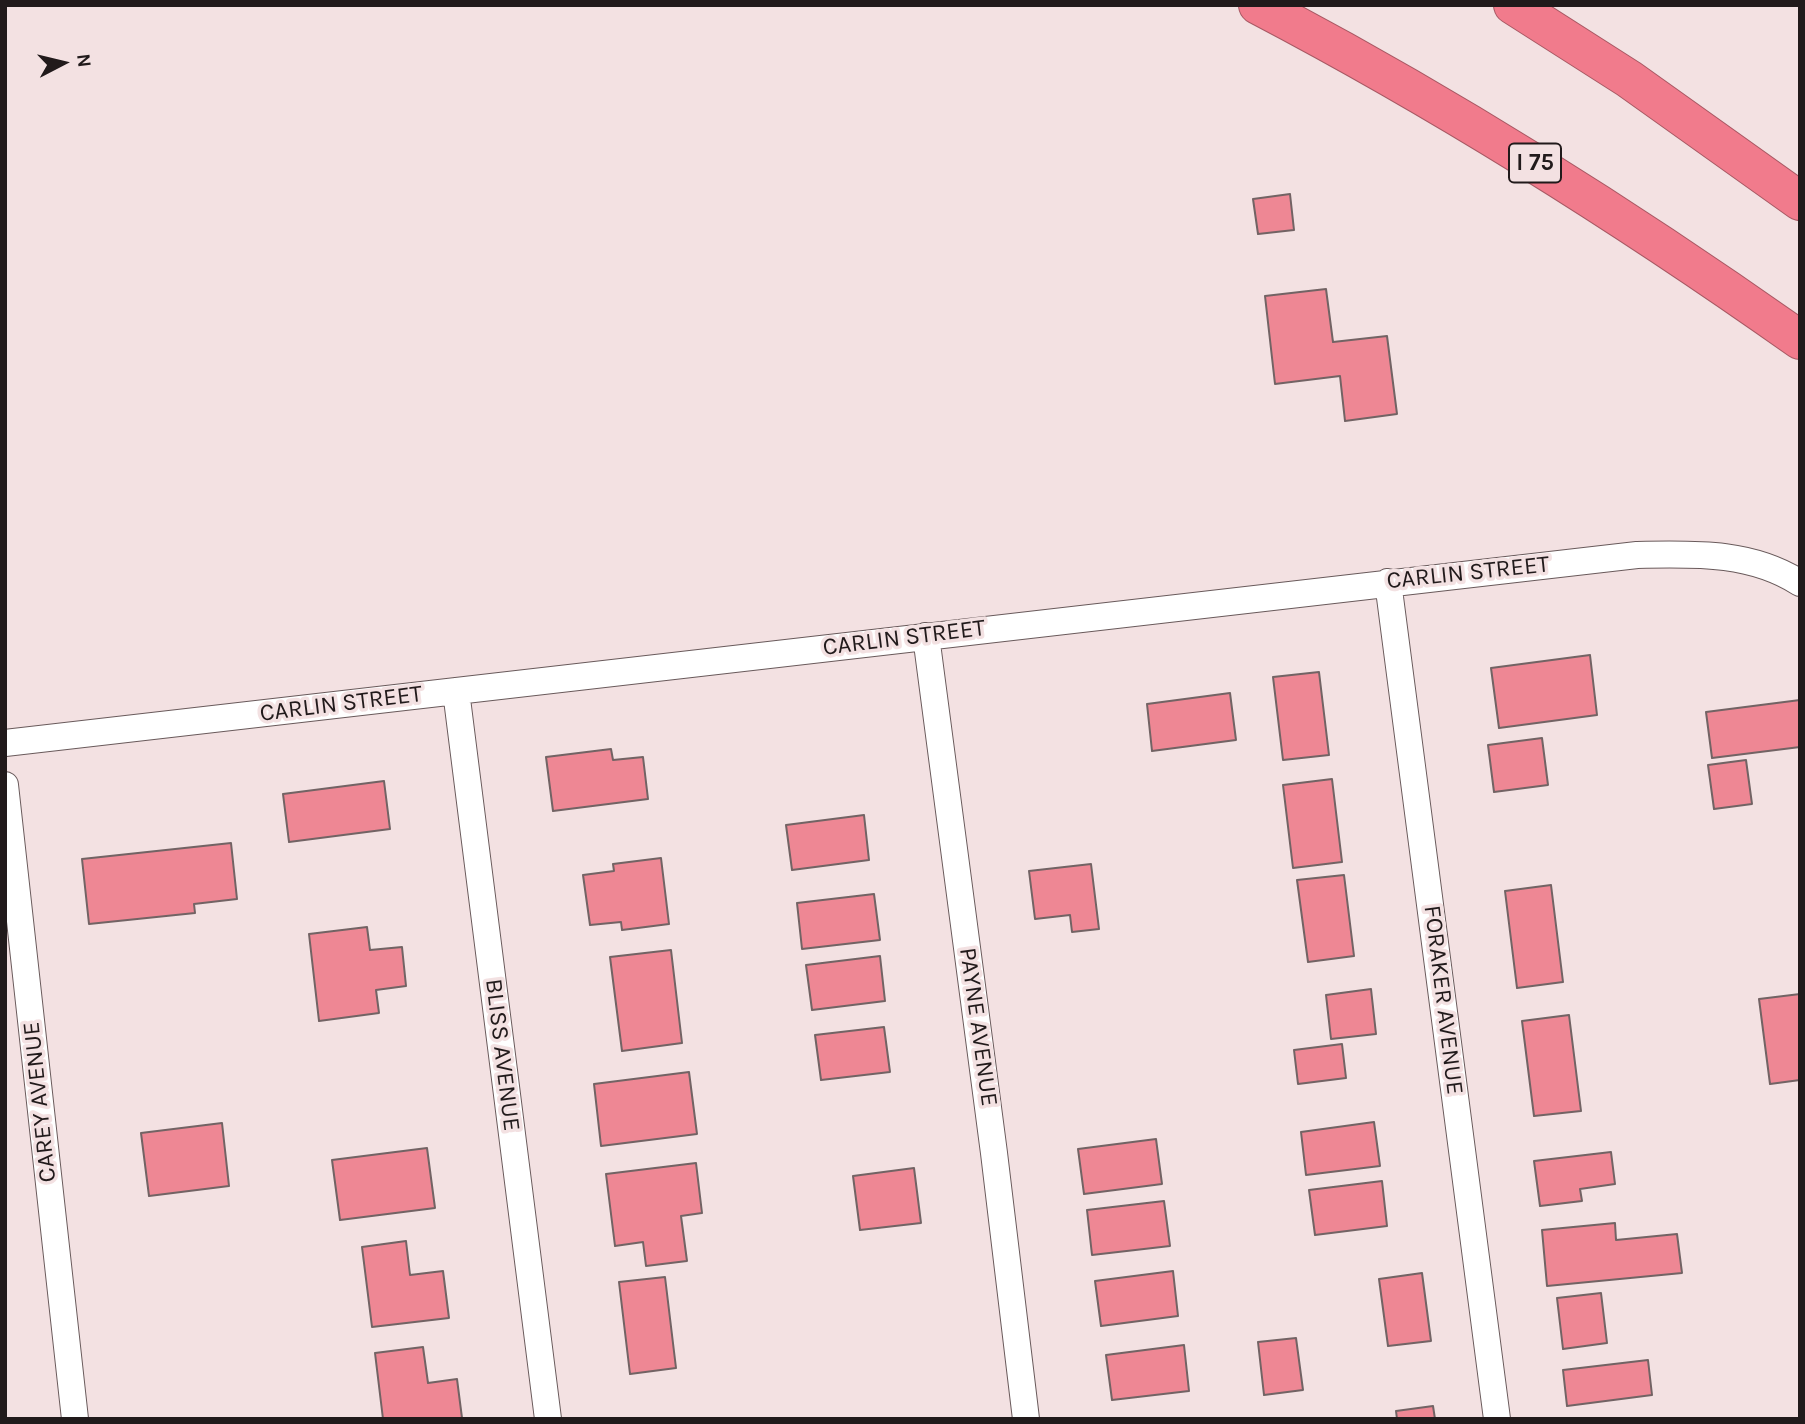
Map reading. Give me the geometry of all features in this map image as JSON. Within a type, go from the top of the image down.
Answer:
[{"type":"highway","name":"I 75","points":[[1258,5],[1346,51],[1588,196],[1800,340]]},
{"type":"highway","points":[[1513,5],[1629,79],[1800,201]]},
{"type":"street","name":"CARLIN STREET","points":[[5,743],[1637,555],[1708,554],[1755,564],[1800,583]]},
{"type":"street","name":"FORAKER AVENUE","points":[[1388,582],[1497,1419]]},
{"type":"street","name":"PAYNE AVENUE","points":[[926,636],[995,1153],[1026,1419]]},
{"type":"street","name":"BLISS AVENUE","points":[[456,691],[548,1419]]},
{"type":"street","name":"CAREY AVENUE","points":[[5,785],[75,1419]]},
{"type":"building","points":[[1290,194],[1294,230],[1258,234],[1253,199]]},
{"type":"building","points":[[1326,289],[1333,342],[1387,336],[1397,414],[1345,421],[1340,376],[1275,384],[1265,296]]},
{"type":"building","points":[[1590,655],[1597,715],[1499,728],[1491,668]]},
{"type":"building","points":[[1319,672],[1329,755],[1283,760],[1273,677]]},
{"type":"building","points":[[1230,693],[1236,740],[1152,751],[1147,704]]},
{"type":"building","points":[[1800,700],[1800,747],[1712,758],[1706,712]]},
{"type":"building","points":[[1542,738],[1548,785],[1494,792],[1488,745]]},
{"type":"building","points":[[611,749],[613,760],[643,757],[648,799],[553,811],[546,757]]},
{"type":"building","points":[[1746,760],[1752,804],[1714,809],[1708,765]]},
{"type":"building","points":[[1332,779],[1342,862],[1293,868],[1283,785]]},
{"type":"building","points":[[384,781],[390,829],[289,842],[283,794]]},
{"type":"building","points":[[864,815],[869,860],[792,870],[786,825]]},
{"type":"building","points":[[231,843],[237,899],[194,904],[195,913],[89,924],[82,859]]},
{"type":"building","points":[[661,858],[669,924],[622,930],[621,922],[590,925],[583,875],[614,871],[613,864]]},
{"type":"building","points":[[1091,864],[1099,929],[1072,932],[1070,915],[1035,919],[1029,871]]},
{"type":"building","points":[[1344,875],[1354,956],[1308,962],[1297,880]]},
{"type":"building","points":[[1551,885],[1563,982],[1517,988],[1505,891]]},
{"type":"building","points":[[874,894],[880,940],[802,949],[797,903]]},
{"type":"building","points":[[367,927],[370,950],[402,947],[406,986],[376,990],[379,1013],[319,1021],[309,934]]},
{"type":"building","points":[[671,950],[682,1043],[622,1051],[610,957]]},
{"type":"building","points":[[880,956],[885,1001],[812,1010],[806,965]]},
{"type":"building","points":[[1371,989],[1376,1034],[1331,1039],[1326,995]]},
{"type":"building","points":[[1800,994],[1800,1080],[1770,1084],[1759,999]]},
{"type":"building","points":[[1569,1015],[1581,1111],[1534,1116],[1522,1021]]},
{"type":"building","points":[[884,1027],[890,1072],[821,1080],[815,1035]]},
{"type":"building","points":[[1342,1044],[1346,1078],[1298,1084],[1294,1050]]},
{"type":"building","points":[[689,1072],[697,1134],[601,1146],[594,1084]]},
{"type":"building","points":[[1374,1122],[1380,1166],[1306,1175],[1301,1132]]},
{"type":"building","points":[[222,1123],[229,1186],[149,1196],[141,1133]]},
{"type":"building","points":[[1156,1139],[1162,1184],[1084,1194],[1078,1149]]},
{"type":"building","points":[[427,1148],[435,1208],[340,1220],[332,1160]]},
{"type":"building","points":[[1611,1152],[1615,1184],[1580,1189],[1582,1201],[1540,1206],[1534,1161]]},
{"type":"building","points":[[696,1163],[702,1213],[681,1216],[687,1261],[646,1266],[643,1242],[615,1246],[606,1174]]},
{"type":"building","points":[[914,1168],[921,1223],[860,1230],[853,1176]]},
{"type":"building","points":[[1382,1181],[1387,1226],[1315,1235],[1309,1190]]},
{"type":"building","points":[[1164,1201],[1170,1246],[1092,1255],[1087,1210]]},
{"type":"building","points":[[1615,1223],[1616,1240],[1677,1234],[1682,1273],[1547,1286],[1542,1230]]},
{"type":"building","points":[[406,1241],[410,1275],[443,1271],[449,1318],[372,1327],[362,1247]]},
{"type":"building","points":[[1173,1271],[1178,1316],[1101,1326],[1095,1281]]},
{"type":"building","points":[[1422,1273],[1431,1341],[1388,1346],[1379,1279]]},
{"type":"building","points":[[665,1277],[676,1368],[630,1374],[619,1282]]},
{"type":"building","points":[[1601,1293],[1607,1343],[1563,1349],[1557,1298]]},
{"type":"building","points":[[1296,1338],[1303,1390],[1264,1395],[1258,1342]]},
{"type":"building","points":[[1184,1345],[1189,1391],[1112,1400],[1106,1355]]},
{"type":"building","points":[[423,1347],[428,1383],[457,1379],[462,1418],[383,1419],[375,1353]]},
{"type":"building","points":[[1648,1360],[1652,1395],[1567,1406],[1563,1370]]},
{"type":"building","points":[[1433,1406],[1435,1419],[1397,1419],[1396,1411]]}]
